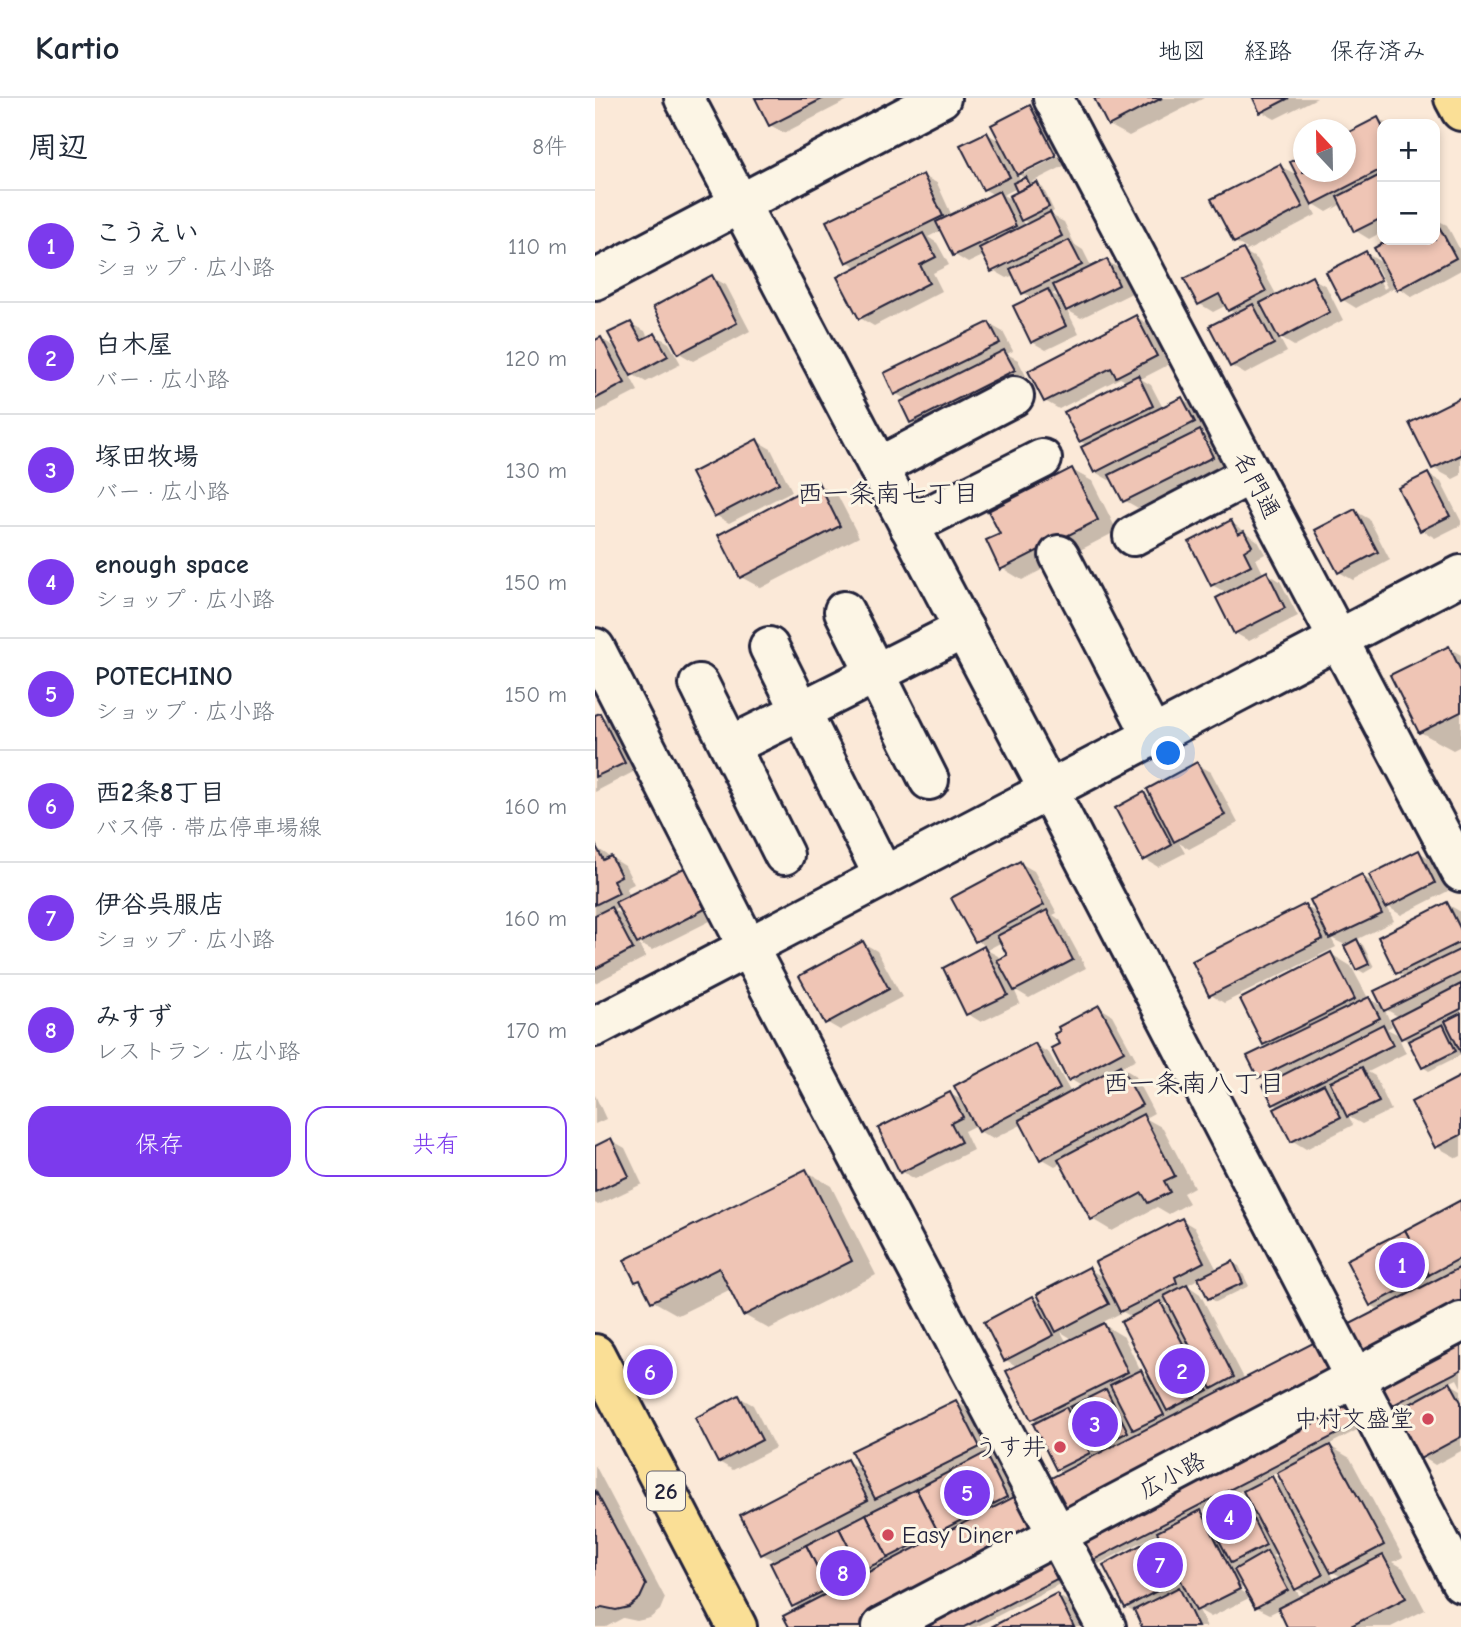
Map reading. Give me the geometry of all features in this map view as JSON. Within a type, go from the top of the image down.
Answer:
[{"type":"main road","points":[[1454,98],[1461,111]]},
{"type":"main road","name":"26","points":[[595,1354],[737,1627]]},
{"type":"street","points":[[684,98],[1461,1582]]},
{"type":"street","points":[[595,280],[941,98]]},
{"type":"street","name":"名門通","points":[[1053,98],[1461,872]]},
{"type":"street","points":[[878,467],[1014,396]]},
{"type":"street","points":[[909,526],[1042,459]]},
{"type":"street","points":[[1133,536],[1251,474]]},
{"type":"street","points":[[1059,555],[1152,736]]},
{"type":"street","points":[[595,1027],[1461,575]]},
{"type":"street","points":[[844,611],[929,780]]},
{"type":"street","points":[[730,746],[964,629]]},
{"type":"street","points":[[769,647],[883,875]]},
{"type":"street","points":[[595,648],[748,947],[1106,1627]]},
{"type":"street","points":[[699,684],[785,855]]},
{"type":"street","name":"広小路","points":[[882,1627],[1461,1322]]},
{"type":"building","points":[[755,98],[824,98],[769,126]]},
{"type":"building","points":[[1094,98],[1162,98],[1108,126]]},
{"type":"building","points":[[1253,98],[1289,98],[1260,113]]},
{"type":"building","points":[[1030,105],[1056,156],[1017,175],[991,125]]},
{"type":"building","points":[[1378,117],[1379,119],[1377,172],[1312,205],[1300,182],[1356,182],[1356,128]]},
{"type":"building","points":[[987,132],[1010,177],[983,190],[960,145]]},
{"type":"building","points":[[1280,164],[1303,207],[1234,243],[1211,199]]},
{"type":"building","points":[[923,174],[943,216],[846,263],[826,221]]},
{"type":"building","points":[[1026,177],[1030,185],[1017,192],[1013,183]]},
{"type":"building","points":[[1377,177],[1377,220],[1354,232],[1337,197]]},
{"type":"building","points":[[1037,182],[1049,207],[1021,221],[1009,196]]},
{"type":"building","points":[[999,191],[1016,226],[953,256],[936,222]]},
{"type":"building","points":[[1050,212],[1062,236],[991,272],[979,248]]},
{"type":"building","points":[[1440,228],[1456,258],[1397,290],[1374,248],[1380,245],[1440,245]]},
{"type":"building","points":[[923,233],[936,257],[920,265],[929,283],[859,319],[837,277]]},
{"type":"building","points":[[1069,240],[1082,265],[1022,294],[1010,269]]},
{"type":"building","points":[[1243,249],[1266,291],[1228,311],[1219,294],[1198,305],[1184,279]]},
{"type":"building","points":[[1366,251],[1381,280],[1341,301],[1326,272]]},
{"type":"building","points":[[1107,259],[1119,285],[1066,311],[1053,285]]},
{"type":"building","points":[[712,275],[737,323],[678,354],[653,307]]},
{"type":"building","points":[[1312,276],[1330,312],[1279,339],[1260,303]]},
{"type":"building","points":[[1048,289],[1066,326],[1031,343],[1013,306]]},
{"type":"building","points":[[1253,304],[1274,344],[1230,367],[1209,326]]},
{"type":"building","points":[[1136,315],[1157,356],[1116,377],[1111,368],[1044,402],[1028,371]]},
{"type":"building","points":[[631,322],[641,340],[655,333],[668,356],[631,376],[608,333]]},
{"type":"building","points":[[989,322],[1000,343],[894,395],[884,373]]},
{"type":"building","points":[[601,337],[625,383],[595,399],[595,340]]},
{"type":"building","points":[[1004,350],[1015,370],[910,423],[900,402]]},
{"type":"building","points":[[1138,375],[1153,406],[1079,442],[1064,412]]},
{"type":"building","points":[[1182,397],[1195,422],[1094,473],[1081,447]]},
{"type":"building","points":[[1461,397],[1461,455],[1432,469],[1409,423]]},
{"type":"building","points":[[1200,430],[1213,457],[1123,502],[1109,475]]},
{"type":"building","points":[[757,439],[779,483],[714,517],[691,473]]},
{"type":"building","points":[[1072,468],[1098,520],[1000,570],[986,540],[1000,534],[988,511]]},
{"type":"building","points":[[1428,473],[1450,516],[1420,531],[1398,488]]},
{"type":"building","points":[[818,482],[840,526],[740,578],[718,535]]},
{"type":"building","points":[[1355,509],[1378,552],[1338,573],[1315,530]]},
{"type":"building","points":[[1231,520],[1238,534],[1244,531],[1252,546],[1244,551],[1251,565],[1211,586],[1189,542]]},
{"type":"building","points":[[1267,571],[1285,608],[1234,634],[1216,598]]},
{"type":"building","points":[[1449,646],[1461,671],[1461,712],[1419,733],[1390,675]]},
{"type":"building","points":[[600,713],[625,763],[595,777],[595,715]]},
{"type":"building","points":[[1197,762],[1225,815],[1174,842],[1147,789]]},
{"type":"building","points":[[1144,792],[1172,845],[1143,861],[1115,808]]},
{"type":"building","points":[[595,844],[603,860],[611,856],[621,876],[613,880],[619,893],[595,905]]},
{"type":"building","points":[[1419,850],[1435,883],[1386,908],[1369,875]]},
{"type":"building","points":[[1020,861],[1044,905],[975,942],[951,898]]},
{"type":"building","points":[[684,868],[705,909],[637,944],[615,902]]},
{"type":"building","points":[[1362,874],[1382,914],[1329,939],[1310,900]]},
{"type":"building","points":[[1447,902],[1461,930],[1461,942],[1396,974],[1378,937]]},
{"type":"building","points":[[1305,904],[1323,939],[1209,996],[1192,961]]},
{"type":"building","points":[[611,907],[633,949],[595,969],[595,915]]},
{"type":"building","points":[[1047,910],[1073,960],[1014,991],[997,960],[1007,955],[997,936]]},
{"type":"building","points":[[1357,939],[1369,964],[1356,970],[1344,946]]},
{"type":"building","points":[[863,941],[889,989],[825,1024],[799,976]]},
{"type":"building","points":[[984,946],[1008,995],[966,1015],[943,968]]},
{"type":"building","points":[[1461,949],[1461,973],[1384,1011],[1374,991]]},
{"type":"building","points":[[1331,952],[1355,999],[1263,1045],[1240,999]]},
{"type":"building","points":[[1461,984],[1461,1009],[1401,1039],[1391,1020]]},
{"type":"building","points":[[1369,997],[1380,1018],[1258,1078],[1247,1056]]},
{"type":"building","points":[[1099,1005],[1124,1051],[1068,1081],[1051,1048],[1059,1044],[1054,1034],[1060,1031],[1058,1027]]},
{"type":"building","points":[[1461,1013],[1461,1053],[1445,1021]]},
{"type":"building","points":[[1383,1024],[1393,1045],[1273,1105],[1263,1085]]},
{"type":"building","points":[[1443,1024],[1456,1051],[1422,1068],[1408,1041]]},
{"type":"building","points":[[1035,1043],[1060,1089],[978,1132],[954,1086]]},
{"type":"building","points":[[1120,1065],[1142,1105],[1040,1160],[1019,1120]]},
{"type":"building","points":[[1362,1067],[1379,1102],[1347,1117],[1330,1082]]},
{"type":"building","points":[[1461,1076],[1461,1135],[1435,1148],[1411,1102]]},
{"type":"building","points":[[1324,1084],[1341,1117],[1291,1142],[1274,1109]]},
{"type":"building","points":[[950,1092],[963,1117],[951,1123],[961,1142],[900,1173],[878,1128]]},
{"type":"building","points":[[1143,1114],[1175,1176],[1164,1181],[1170,1192],[1148,1203],[1142,1193],[1091,1220],[1058,1159]]},
{"type":"building","points":[[611,1138],[629,1176],[595,1192],[595,1146]]},
{"type":"building","points":[[806,1169],[852,1261],[743,1316],[719,1268],[651,1302],[640,1280],[635,1282],[624,1260]]},
{"type":"building","points":[[1461,1200],[1461,1258],[1429,1275],[1405,1230]]},
{"type":"building","points":[[1182,1218],[1204,1262],[1175,1277],[1177,1283],[1120,1312],[1095,1262]]},
{"type":"building","points":[[1405,1230],[1429,1275],[1370,1306],[1346,1260]]},
{"type":"building","points":[[1233,1261],[1243,1283],[1208,1299],[1198,1278]]},
{"type":"building","points":[[1089,1267],[1109,1304],[1056,1332],[1037,1294]]},
{"type":"building","points":[[1461,1267],[1461,1370],[964,1627],[789,1627],[783,1616]]},
{"type":"building","points":[[1187,1284],[1234,1377],[1212,1389],[1164,1296]]},
{"type":"building","points":[[1033,1296],[1054,1335],[1004,1361],[984,1322]]},
{"type":"building","points":[[1160,1301],[1208,1390],[1167,1411],[1121,1322]]},
{"type":"building","points":[[1104,1323],[1128,1372],[1031,1420],[1006,1371]]},
{"type":"building","points":[[1141,1370],[1164,1415],[1133,1430],[1110,1385]]},
{"type":"building","points":[[1450,1382],[1461,1402],[1461,1437],[1420,1459],[1395,1412]]},
{"type":"building","points":[[1106,1389],[1128,1432],[1093,1450],[1070,1407]]},
{"type":"building","points":[[739,1395],[762,1440],[718,1463],[695,1418]]},
{"type":"building","points":[[956,1400],[980,1447],[875,1499],[851,1451]]},
{"type":"building","points":[[1066,1407],[1090,1453],[1056,1470],[1033,1424]]},
{"type":"building","points":[[1330,1445],[1384,1545],[1331,1573],[1277,1473]]},
{"type":"building","points":[[985,1453],[1007,1497],[938,1532],[916,1489]]},
{"type":"building","points":[[847,1459],[868,1500],[761,1555],[740,1515]]},
{"type":"building","points":[[1272,1476],[1323,1575],[1295,1590],[1243,1491]]},
{"type":"building","points":[[916,1489],[938,1532],[888,1558],[866,1514]]},
{"type":"building","points":[[595,1490],[646,1585],[640,1598],[629,1607],[616,1610],[602,1607],[595,1611]]},
{"type":"building","points":[[1243,1499],[1266,1545],[1231,1563],[1207,1517]]},
{"type":"building","points":[[1201,1510],[1240,1589],[1196,1611],[1157,1532]]},
{"type":"building","points":[[866,1514],[888,1558],[861,1571],[839,1528]]},
{"type":"building","points":[[839,1528],[861,1571],[828,1589],[806,1545]]},
{"type":"building","points":[[1152,1539],[1174,1582],[1125,1608],[1103,1565]]},
{"type":"building","points":[[806,1545],[828,1589],[792,1607],[770,1563]]},
{"type":"building","points":[[1267,1551],[1288,1590],[1255,1608],[1234,1570]]},
{"type":"building","points":[[1383,1555],[1406,1598],[1349,1627],[1287,1627],[1278,1608]]},
{"type":"building","points":[[1179,1587],[1198,1627],[1142,1627],[1134,1610]]},
{"type":"building","points":[[1057,1593],[1074,1627],[991,1627]]},
{"type":"place","name":"こうえい","points":[[1402,1265]]},
{"type":"place","name":"白木屋","points":[[1182,1371]]},
{"type":"place","name":"西2条8丁目","points":[[650,1372]]},
{"type":"place","name":"中村文盛堂","points":[[1428,1419]]},
{"type":"place","name":"塚田牧場","points":[[1095,1424]]},
{"type":"place","name":"うす井","points":[[1060,1447]]},
{"type":"place","name":"POTECHINO","points":[[967,1493]]},
{"type":"place","name":"enough space","points":[[1229,1517]]},
{"type":"place","name":"Easy Diner","points":[[888,1535]]},
{"type":"place","name":"伊谷呉服店","points":[[1160,1565]]},
{"type":"place","name":"みすず","points":[[843,1573]]},
{"type":"district","name":"西一条南七丁目","points":[[888,493]]},
{"type":"district","name":"西一条南八丁目","points":[[1194,1083]]}]
